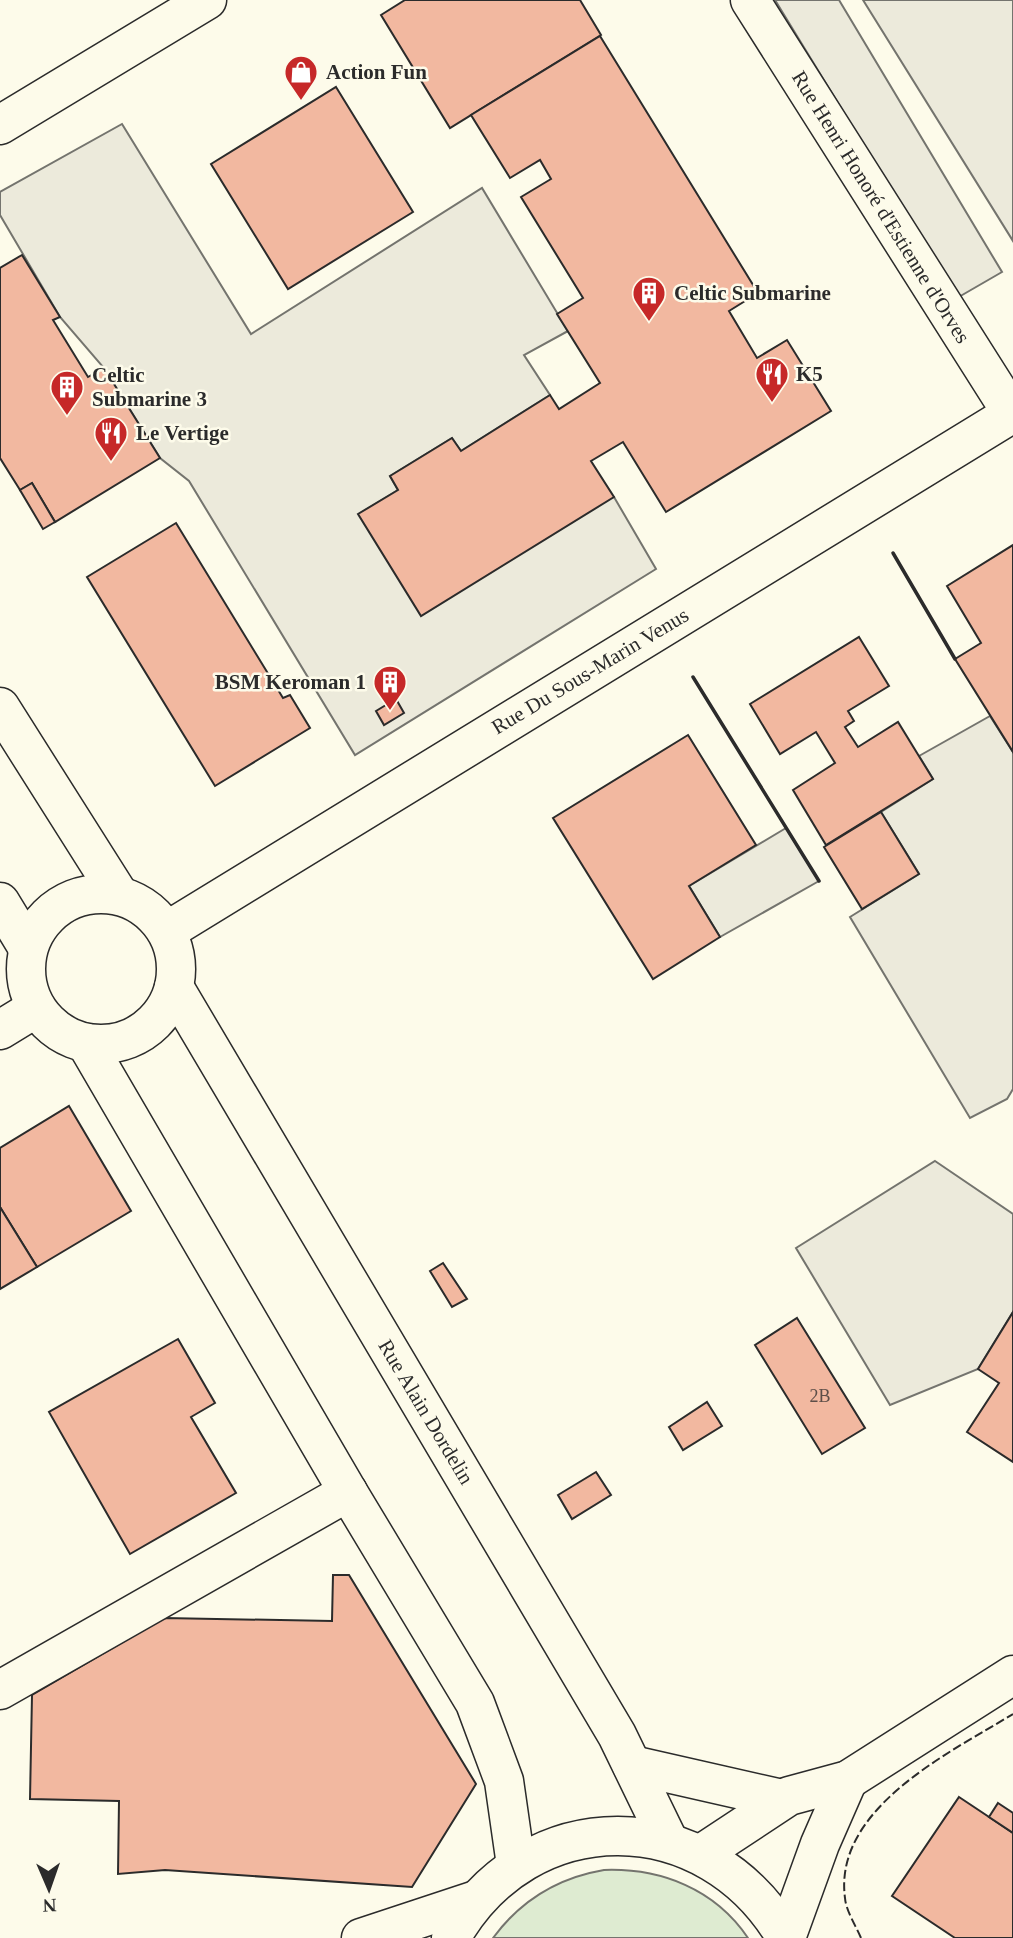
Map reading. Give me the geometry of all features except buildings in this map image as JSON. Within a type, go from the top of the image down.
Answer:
[{"type":"street","points":[[0,125],[207,0]]},
{"type":"street","name":"Rue Henri Honoré d'Estienne d'Orves","points":[[750,0],[1013,414]]},
{"type":"street","name":"Rue Du Sous-Marin Venus","points":[[167,931],[1013,414]]},
{"type":"street","name":"Rue Alain Dordelin","points":[[0,707],[119,895]]},
{"type":"street","name":"Rue Alain Dordelin","points":[[96,893],[119,895],[138,903],[154,915],[167,931],[177,968],[174,986],[166,1008],[151,1026],[131,1038],[109,1044],[86,1043],[66,1036],[49,1024],[36,1008],[27,988],[25,968],[28,947],[46,918],[74,898],[96,893]]},
{"type":"street","points":[[0,902],[28,947]]},
{"type":"street","name":"Rue Alain Dordelin","points":[[174,986],[632,1765],[685,1848]]},
{"type":"street","points":[[0,1030],[36,1008]]},
{"type":"street","points":[[86,1043],[348,1492],[475,1703],[504,1781],[516,1865]]},
{"type":"street","points":[[0,1690],[348,1492]]},
{"type":"street","points":[[685,1848],[782,1800],[848,1780],[1013,1675]]},
{"type":"street","points":[[632,1765],[782,1800]]},
{"type":"street","points":[[786,1938],[820,1844],[848,1780]]},
{"type":"street","points":[[451,1938],[476,1900],[516,1865],[553,1847],[609,1835],[685,1848],[746,1885],[774,1918],[786,1938]]},
{"type":"street","points":[[361,1938],[476,1900]]},
{"type":"green space","points":[[604,1870],[646,1873],[685,1885],[720,1906],[748,1938],[493,1938],[516,1912],[541,1893],[571,1879]]},
{"type":"shaded area","points":[[775,0],[839,0],[1002,272],[957,298]]},
{"type":"shaded area","points":[[863,0],[1013,0],[1013,241]]},
{"type":"shaded area","points":[[122,124],[251,334],[482,188],[568,331],[524,355],[550,395],[461,451],[452,438],[390,476],[398,490],[359,514],[614,497],[656,569],[355,755],[189,481],[160,458],[104,368],[60,317],[0,215],[0,192]]},
{"type":"shaded area","points":[[990,716],[1013,752],[1013,1089],[1007,1099],[970,1118],[850,917],[919,874],[881,812],[933,779],[919,756]]},
{"type":"shaded area","points":[[786,828],[819,881],[720,937],[689,886]]},
{"type":"shaded area","points":[[935,1161],[1013,1214],[1013,1312],[978,1369],[890,1405],[796,1248]]},
{"type":"fence","points":[[861,1938],[845,1898],[846,1866],[857,1837],[877,1810],[901,1786],[929,1765],[1013,1714]]},
{"type":"wall","points":[[893,553],[955,659]]},
{"type":"wall","points":[[693,677],[819,881]]},
{"type":"place","name":"Action Fun","points":[[301,102]]},
{"type":"place","name":"Celtic Submarine","points":[[649,323]]},
{"type":"place","name":"K5","points":[[772,404]]},
{"type":"place","name":"Celtic Submarine 3","points":[[67,417]]},
{"type":"place","name":"Le Vertige","points":[[111,463]]},
{"type":"place","name":"BSM Keroman 1","points":[[390,712]]}]
